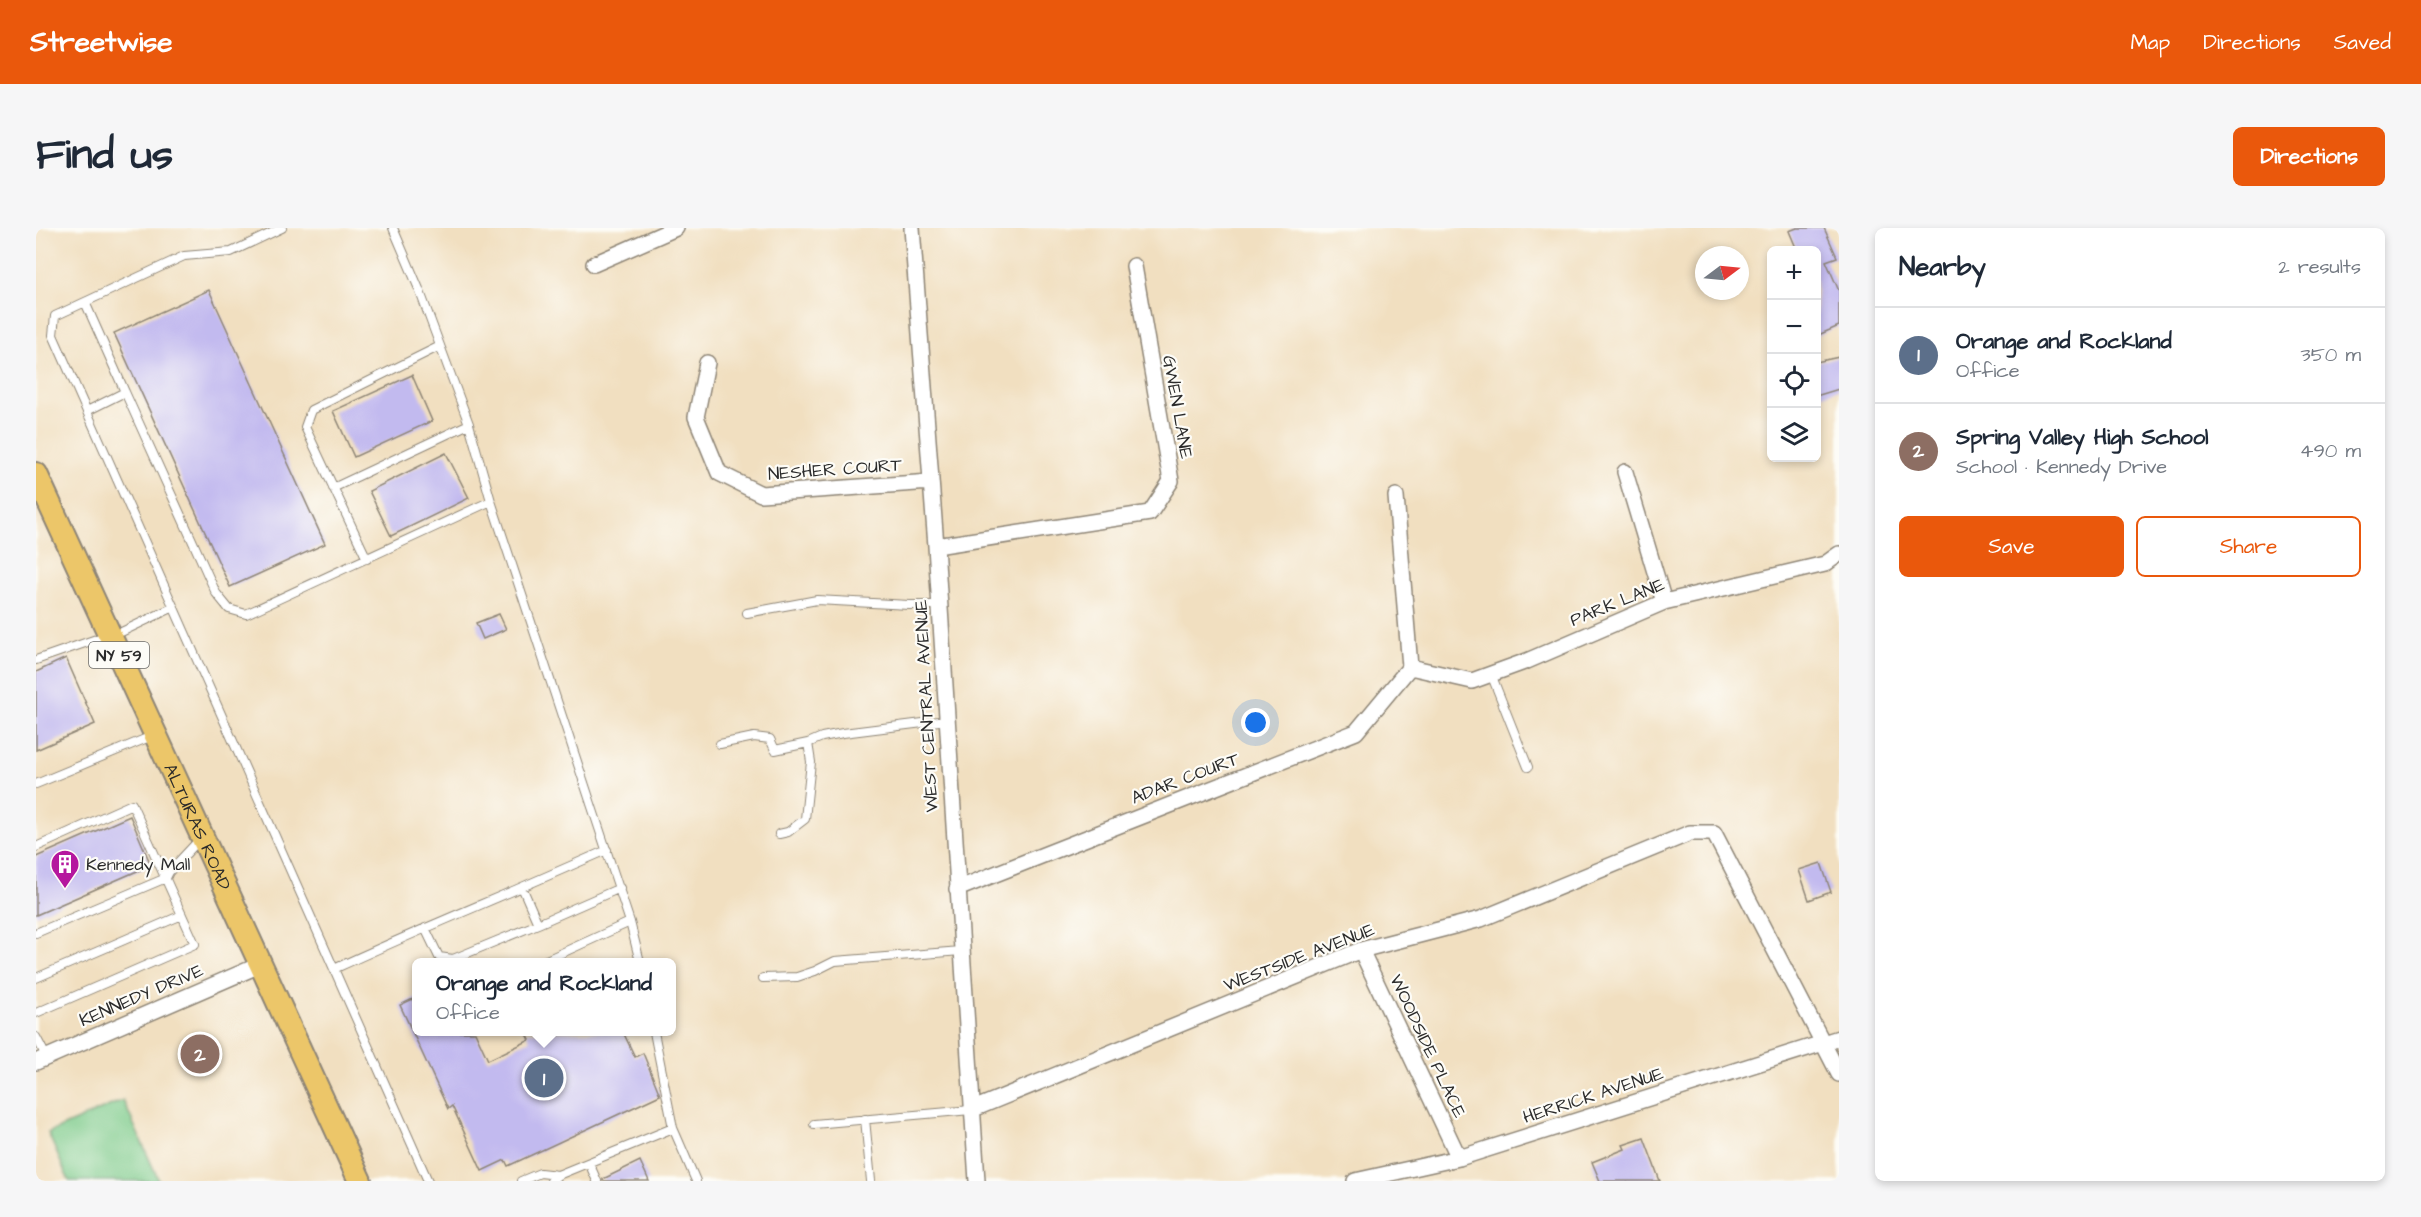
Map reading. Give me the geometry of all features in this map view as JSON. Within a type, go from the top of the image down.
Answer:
[{"type":"main road","name":"ALTURAS ROAD","points":[[38,482],[111,636],[360,1181]]},
{"type":"street","points":[[594,264],[676,228]]},
{"type":"street","name":"WEST CENTRAL AVENUE","points":[[912,228],[936,546],[977,1181]]},
{"type":"street","name":"GWEN LANE","points":[[936,546],[1150,513],[1171,481],[1134,266]]},
{"type":"street","name":"NESHER COURT","points":[[707,363],[696,417],[719,473],[761,495],[931,482]]},
{"type":"street","points":[[1625,472],[1664,602]]},
{"type":"street","points":[[1396,496],[1410,667]]},
{"type":"street","name":"PARK LANE","points":[[1410,667],[1472,681],[1527,661],[1664,602],[1825,564],[1839,554]]},
{"type":"street","name":"ADAR COURT","points":[[957,889],[1356,732],[1410,667]]},
{"type":"street","name":"WESTSIDE AVENUE","points":[[971,1110],[1361,950],[1482,919],[1690,833],[1714,833],[1824,1042]]},
{"type":"street","name":"WOODSIDE PLACE","points":[[1361,950],[1459,1158]]},
{"type":"street","name":"KENNEDY DRIVE","points":[[42,1060],[262,964]]},
{"type":"street","name":"HERRICK AVENUE","points":[[1356,1181],[1459,1158],[1839,1038]]},
{"type":"street","points":[[1824,1042],[1839,1074]]},
{"type":"lane","points":[[282,228],[231,252],[184,256],[55,316],[53,335],[428,1181]]},
{"type":"lane","points":[[393,228],[469,424],[491,501],[620,888],[638,958]]},
{"type":"lane","points":[[86,302],[216,593],[229,609],[246,614],[491,501]]},
{"type":"lane","points":[[367,559],[305,428],[311,410],[440,346]]},
{"type":"lane","points":[[87,411],[125,392]]},
{"type":"lane","points":[[333,488],[469,424]]},
{"type":"lane","points":[[747,613],[817,600],[940,605]]},
{"type":"lane","points":[[36,660],[71,646],[111,636],[174,607]]},
{"type":"lane","points":[[1491,674],[1528,767]]},
{"type":"lane","points":[[720,744],[754,737],[770,739],[776,750],[843,733],[947,720]]},
{"type":"lane","points":[[36,784],[156,734]]},
{"type":"lane","points":[[778,834],[788,832],[805,819],[811,762],[808,743]]},
{"type":"lane","points":[[36,847],[132,804],[195,944],[36,1013]]},
{"type":"lane","points":[[36,933],[166,879],[169,872],[203,836]]},
{"type":"lane","points":[[334,969],[607,850]]},
{"type":"lane","points":[[522,887],[538,924]]},
{"type":"lane","points":[[455,958],[620,888]]},
{"type":"lane","points":[[36,978],[182,915]]},
{"type":"lane","points":[[554,958],[630,922]]},
{"type":"lane","points":[[425,928],[439,957],[446,958]]},
{"type":"lane","points":[[763,978],[797,977],[835,961],[961,951]]},
{"type":"lane","points":[[655,1036],[673,1128],[696,1181]]},
{"type":"lane","points":[[36,1037],[42,1060]]},
{"type":"lane","points":[[814,1124],[971,1110]]},
{"type":"lane","points":[[865,1119],[871,1181]]},
{"type":"lane","points":[[521,1181],[540,1173],[555,1178],[673,1128]]},
{"type":"lane","points":[[589,1163],[597,1181]]},
{"type":"green space","points":[[123,1100],[159,1181],[69,1181],[48,1133]]},
{"type":"building","points":[[1797,228],[1824,228],[1837,257],[1826,261],[1839,291],[1839,326],[1821,334],[1821,246],[1795,246],[1789,231]]},
{"type":"building","points":[[209,290],[325,544],[230,587],[114,333]]},
{"type":"building","points":[[1839,357],[1839,389],[1821,394],[1821,361]]},
{"type":"building","points":[[412,375],[432,421],[354,457],[333,411]]},
{"type":"building","points":[[446,453],[469,498],[391,536],[369,491]]},
{"type":"building","points":[[499,614],[506,629],[483,639],[476,623]]},
{"type":"building","points":[[66,658],[95,724],[36,750],[36,672]]},
{"type":"building","name":"Kennedy Mall","points":[[130,816],[151,865],[36,915],[36,857]]},
{"type":"building","points":[[1821,863],[1831,892],[1809,900],[1799,870]]},
{"type":"building","points":[[412,999],[412,1031],[400,1005]]},
{"type":"building","points":[[414,1036],[477,1036],[488,1060],[530,1040],[528,1036],[625,1036],[635,1057],[643,1053],[660,1095],[508,1166],[505,1160],[482,1171],[452,1106],[448,1109]]},
{"type":"building","points":[[1644,1138],[1660,1181],[1600,1181],[1592,1162],[1625,1149],[1623,1145]]},
{"type":"building","points":[[640,1161],[649,1181],[603,1181],[603,1179]]},
{"type":"place","name":"Kennedy Mall","points":[[65,890]]},
{"type":"place","name":"Spring Valley High School","points":[[200,1054]]},
{"type":"place","name":"Orange and Rockland","points":[[544,1078]]}]
